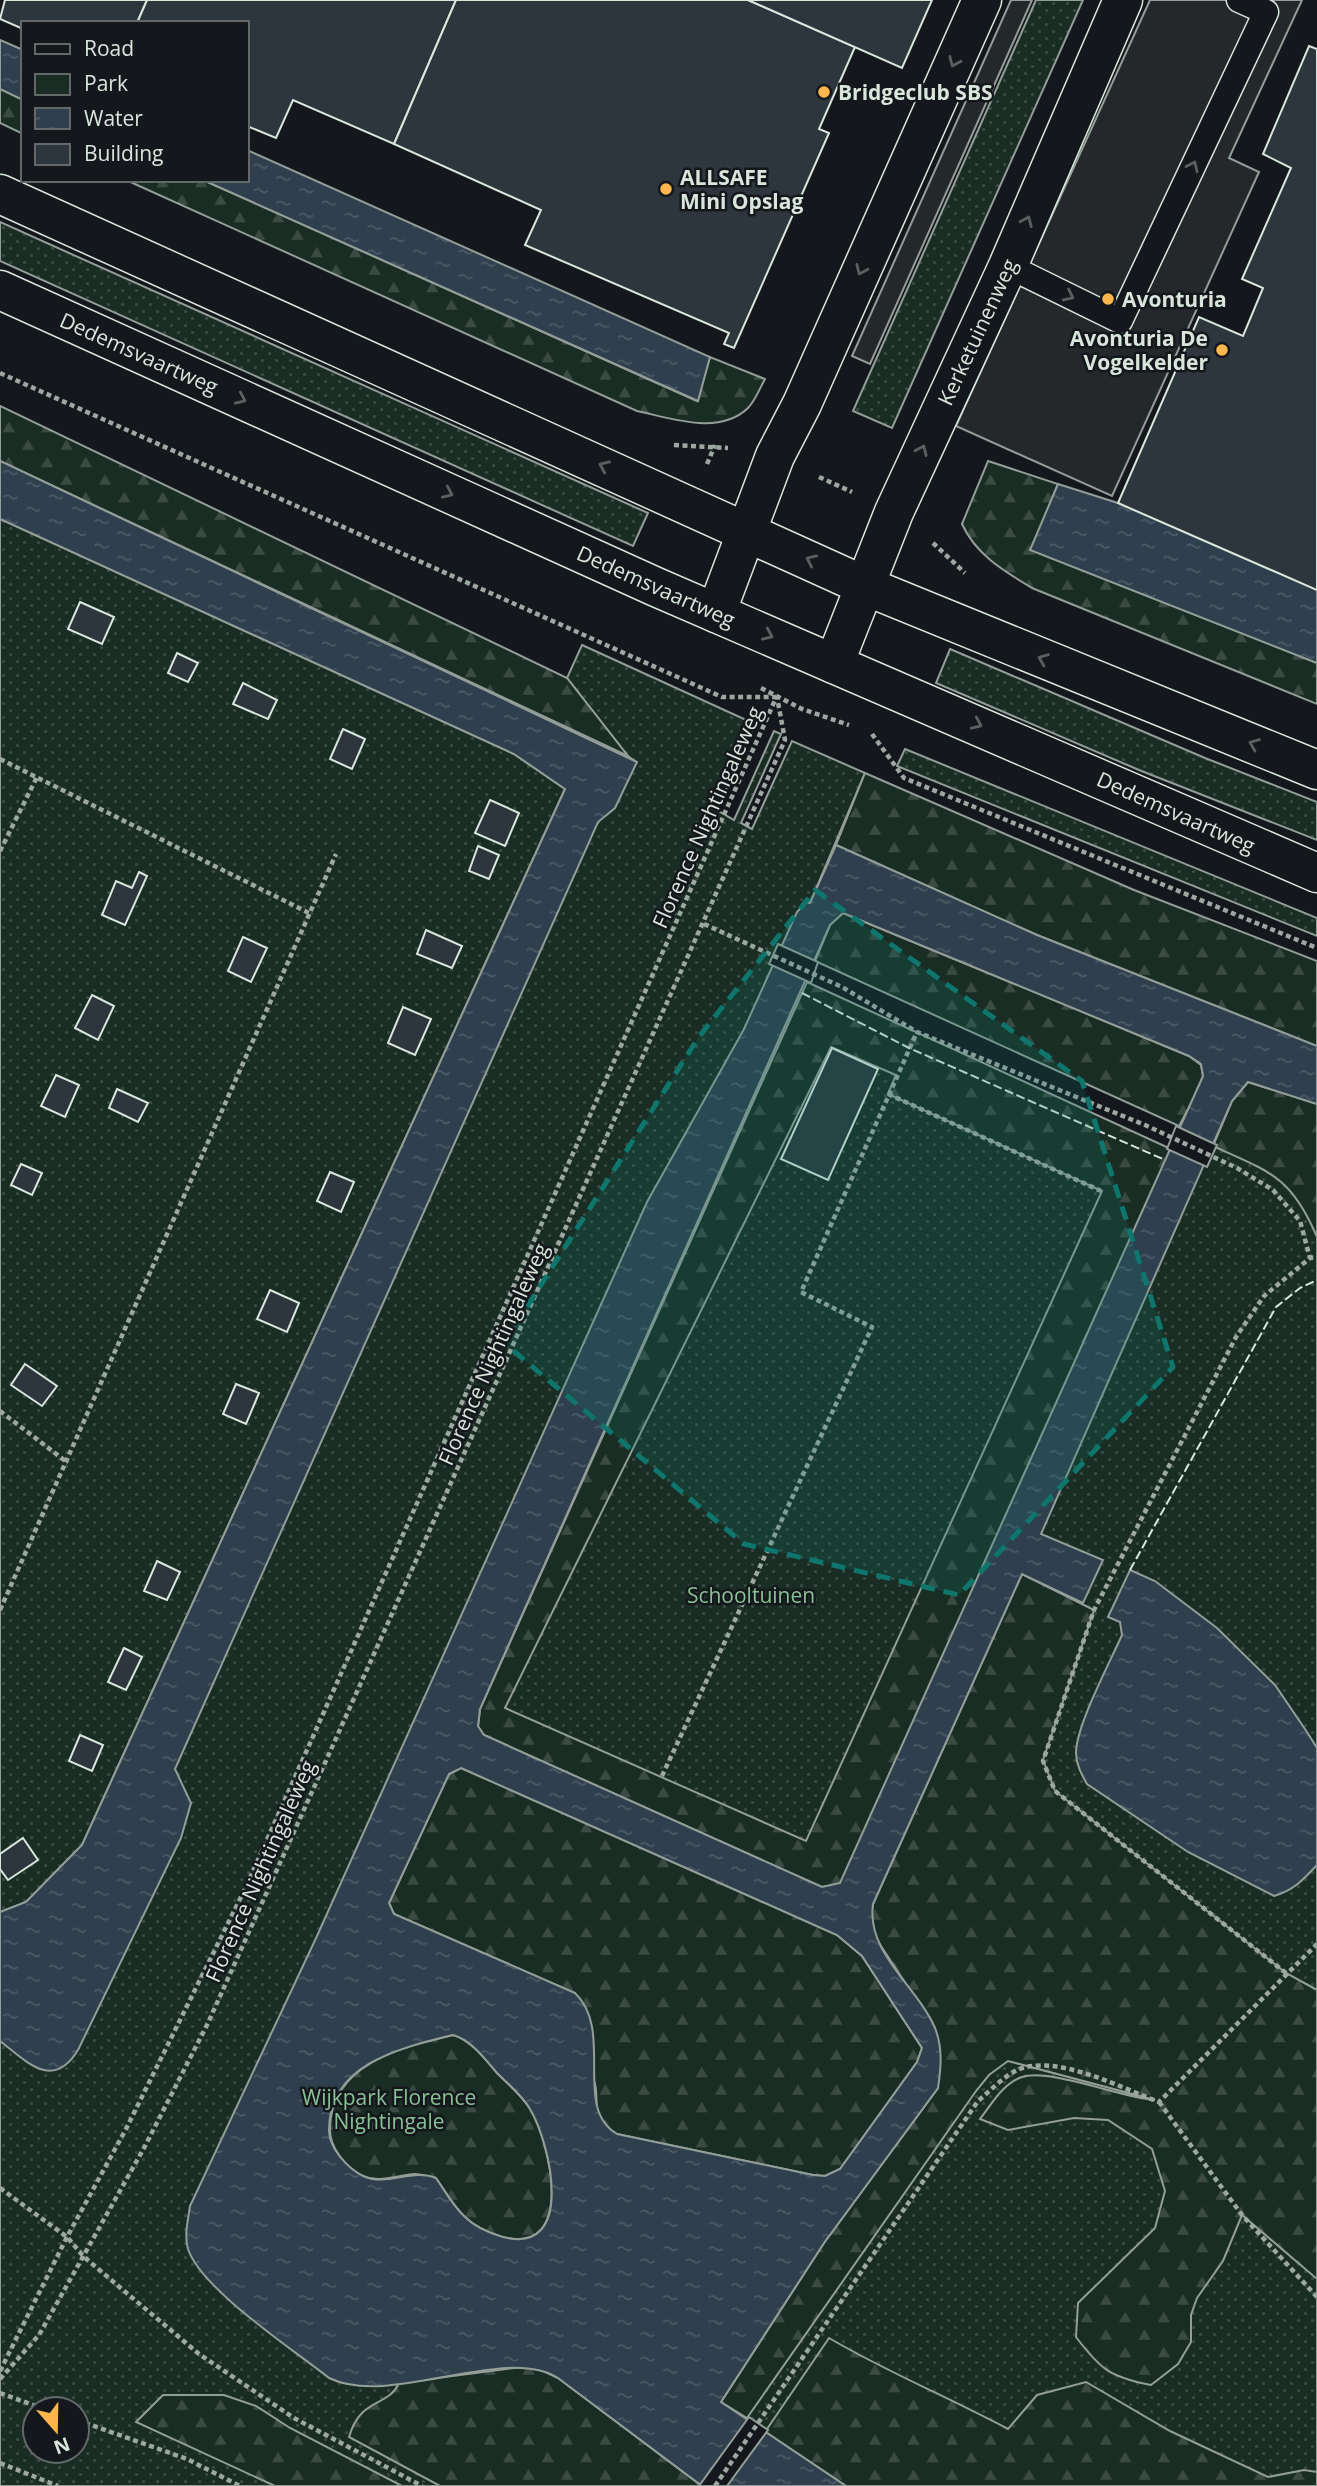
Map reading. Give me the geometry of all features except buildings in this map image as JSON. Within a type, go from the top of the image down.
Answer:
[{"type":"main road","points":[[716,613],[775,456],[802,404],[982,0]]},
{"type":"main road","name":"Kerketuinenweg","points":[[834,664],[863,585],[1008,266],[1123,0]]},
{"type":"main road","points":[[0,194],[749,531],[863,585],[1317,769]]},
{"type":"main road","name":"Dedemsvaartweg","points":[[0,290],[716,613],[938,706],[1317,873]]},
{"type":"lane","points":[[1008,266],[1120,321],[1266,12],[1239,0]]},
{"type":"path","points":[[0,373],[722,697],[777,697],[842,724],[855,726]]},
{"type":"path","name":"Florence Nightingaleweg","points":[[0,2379],[39,2335],[85,2257],[208,2023],[785,740],[777,697]]},
{"type":"path","name":"Florence Nightingaleweg","points":[[0,2371],[67,2237],[126,2129],[245,1889],[777,697]]},
{"type":"path","points":[[867,727],[904,778],[1317,948]]},
{"type":"path","points":[[0,759],[38,775],[311,914]]},
{"type":"path","points":[[0,851],[38,775]]},
{"type":"path","points":[[0,1610],[68,1463],[336,854]]},
{"type":"path","points":[[704,924],[842,987],[917,1032],[1145,1125],[1237,1168],[1273,1190],[1300,1221],[1310,1258]]},
{"type":"path","points":[[663,1776],[872,1326],[801,1292],[917,1032]]},
{"type":"path","points":[[888,1094],[1101,1191]]},
{"type":"path","points":[[1286,1973],[1055,1791],[1043,1761],[1092,1616],[1119,1559],[1236,1337],[1264,1296],[1310,1258],[1317,1257]]},
{"type":"path","points":[[0,1411],[68,1463]]},
{"type":"path","points":[[1159,2102],[1317,1944]]},
{"type":"path","points":[[715,2486],[978,2101],[1016,2071],[1038,2064],[1065,2068],[1159,2102],[1242,2215],[1317,2297]]},
{"type":"path","points":[[0,2188],[67,2237],[85,2257],[199,2354],[294,2418],[422,2486]]},
{"type":"path","points":[[0,2393],[21,2401]]},
{"type":"path","points":[[91,2425],[187,2459],[240,2486]]},
{"type":"path","points":[[0,2463],[58,2486]]},
{"type":"highlighted area","points":[[815,890],[1082,1081],[1173,1367],[959,1595],[744,1544],[504,1343],[698,1038]]},
{"type":"green space","points":[[1036,0],[1083,0],[892,428],[853,411]]},
{"type":"green space","points":[[0,89],[21,99],[21,133],[0,123]]},
{"type":"green space","points":[[130,182],[207,182],[697,401],[710,357],[765,379],[748,408],[723,421],[694,423],[637,411]]},
{"type":"green space","points":[[0,222],[648,513],[633,546],[0,261]]},
{"type":"green space","points":[[0,406],[567,678],[628,756],[0,461]]},
{"type":"green space","points":[[988,461],[1058,484],[1031,550],[1317,663],[1317,704],[1032,588],[1001,568],[975,545],[962,524]]},
{"type":"green space","points":[[0,519],[514,754],[565,789],[82,1845],[26,1902],[0,1912]]},
{"type":"green space","name":"Wijkpark Florence Nightingale","points":[[582,645],[755,724],[717,810],[734,820],[774,731],[781,734],[741,823],[752,829],[792,741],[865,773],[461,1727],[837,1902],[1270,984],[1317,1003],[1317,2486],[0,2486],[0,1929],[81,1890],[605,753],[634,767],[636,762],[628,756],[567,678]]},
{"type":"green space","points":[[950,649],[1205,758],[1317,802],[1317,840],[1139,770],[936,683]]},
{"type":"green space","points":[[905,749],[1317,918],[1317,936],[897,766]]},
{"type":"green space","points":[[865,773],[1134,890],[1317,961],[1317,1046],[1037,935],[836,845]]},
{"type":"green space","points":[[843,913],[1189,1056],[1201,1065],[1203,1076],[1179,1126],[815,961],[830,925]]},
{"type":"green space","points":[[807,982],[1171,1149],[840,1884],[822,1887],[484,1735],[478,1727],[480,1709]],"holes":[[[831,1047],[896,1075],[888,1094],[1102,1191],[806,1841],[505,1708]]]},
{"type":"green space","name":"Schooltuinen","points":[[802,993],[1165,1160],[840,1884],[480,1709]]},
{"type":"green space","points":[[1248,1082],[1317,1104],[1317,1237],[1298,1201],[1277,1178],[1213,1146],[1232,1101]]},
{"type":"green space","points":[[1022,1574],[1094,1610],[1043,1760],[1055,1791],[1286,1973],[1317,1990],[1317,2279],[1242,2215],[1223,2261],[1197,2298],[1191,2315],[1191,2342],[1178,2364],[1151,2385],[1126,2379],[1100,2365],[1076,2337],[1078,2303],[1155,2228],[1165,2191],[1152,2149],[1108,2120],[1074,2118],[1008,2130],[980,2119],[1009,2084],[1022,2077],[1034,2075],[1155,2100],[1008,2061],[989,2075],[976,2091],[747,2418],[721,2402],[824,2243],[938,2088],[935,2028],[877,1940],[870,1923],[873,1904]]},
{"type":"green space","points":[[461,1768],[837,1935],[862,1956],[922,2048],[917,2062],[840,2169],[825,2176],[813,2175],[617,2134],[609,2129],[597,2113],[596,2089],[575,1993],[394,1914],[389,1903],[449,1774]]},
{"type":"green space","points":[[453,2035],[472,2046],[519,2094],[538,2125],[550,2169],[552,2192],[549,2214],[541,2230],[526,2238],[502,2237],[473,2224],[457,2208],[436,2178],[415,2174],[367,2178],[349,2167],[332,2142],[330,2128],[333,2106],[342,2088],[356,2074],[392,2053]]},
{"type":"green space","points":[[829,2338],[1008,2429],[1037,2395],[1086,2382],[1170,2431],[1268,2477],[1304,2470],[1317,2472],[1317,2486],[846,2486],[765,2432]]},
{"type":"green space","points":[[535,2367],[558,2378],[699,2484],[698,2486],[440,2486],[349,2437],[360,2415],[388,2396],[399,2383]]},
{"type":"green space","points":[[163,2395],[224,2395],[256,2406],[290,2428],[402,2486],[275,2486],[136,2422]]},
{"type":"shaded area","points":[[1011,0],[1032,0],[870,364],[852,356]]},
{"type":"shaded area","name":"Avonturia","points":[[1150,0],[1302,0],[1229,158],[1259,172],[1112,496],[956,426]]},
{"type":"water","points":[[0,40],[21,49],[21,99],[0,89]]},
{"type":"water","points":[[248,150],[710,357],[698,401],[207,182],[248,182]]},
{"type":"water","points":[[0,461],[637,762],[615,808],[598,822],[175,1769],[191,1803],[181,1838],[78,2050],[69,2062],[59,2069],[49,2071],[30,2064],[0,2041],[0,1912],[26,1902],[82,1845],[565,789],[514,754],[0,519]]},
{"type":"water","points":[[1058,484],[1118,503],[1317,590],[1317,663],[1030,550]]},
{"type":"water","points":[[836,845],[1037,935],[1317,1046],[1317,1104],[1248,1082],[1232,1101],[1041,1534],[1103,1560],[1083,1603],[1022,1574],[873,1904],[873,1922],[877,1938],[895,1969],[927,2013],[938,2036],[938,2088],[824,2243],[721,2402],[846,2486],[702,2486],[558,2378],[535,2369],[478,2371],[383,2386],[354,2385],[329,2378],[250,2318],[211,2282],[196,2265],[188,2249],[186,2233],[190,2206],[317,1936],[647,1202],[744,1029],[797,912],[806,902],[810,903]],"holes":[[[843,913],[1189,1056],[1201,1064],[1203,1076],[840,1883],[822,1887],[484,1735],[478,1726],[480,1709],[830,925]],[[461,1768],[837,1935],[862,1956],[922,2048],[917,2062],[840,2169],[825,2176],[813,2175],[617,2134],[604,2122],[597,2106],[592,2027],[586,2009],[575,1993],[394,1914],[389,1903],[449,1774]],[[453,2035],[460,2037],[483,2056],[523,2099],[538,2125],[550,2169],[552,2192],[549,2214],[541,2230],[526,2238],[503,2237],[487,2232],[465,2217],[436,2178],[418,2175],[372,2179],[345,2163],[332,2144],[329,2130],[332,2108],[341,2089],[354,2074],[371,2063],[411,2046]]]},
{"type":"water","points":[[1130,1570],[1155,1581],[1217,1628],[1275,1685],[1317,1748],[1317,1865],[1293,1888],[1274,1896],[1188,1852],[1087,1784],[1081,1773],[1076,1757],[1077,1741],[1087,1711],[1122,1635],[1120,1622],[1108,1617]]},
{"type":"pier","points":[[778,944],[818,962],[811,983],[769,964]]},
{"type":"pier","points":[[1176,1126],[1217,1145],[1207,1167],[1167,1149]]},
{"type":"pier","points":[[749,2417],[768,2430],[727,2486],[699,2486]]},
{"type":"fence","points":[[802,993],[909,1048],[1165,1160]]},
{"type":"fence","points":[[1130,1570],[1276,1307],[1300,1288],[1317,1280]]},
{"type":"place","name":"Bridgeclub SBS","points":[[824,92]]},
{"type":"place","name":"ALLSAFE Mini Opslag","points":[[666,189]]},
{"type":"place","name":"Avonturia","points":[[1108,299]]},
{"type":"place","name":"Avonturia De Vogelkelder","points":[[1222,350]]}]
